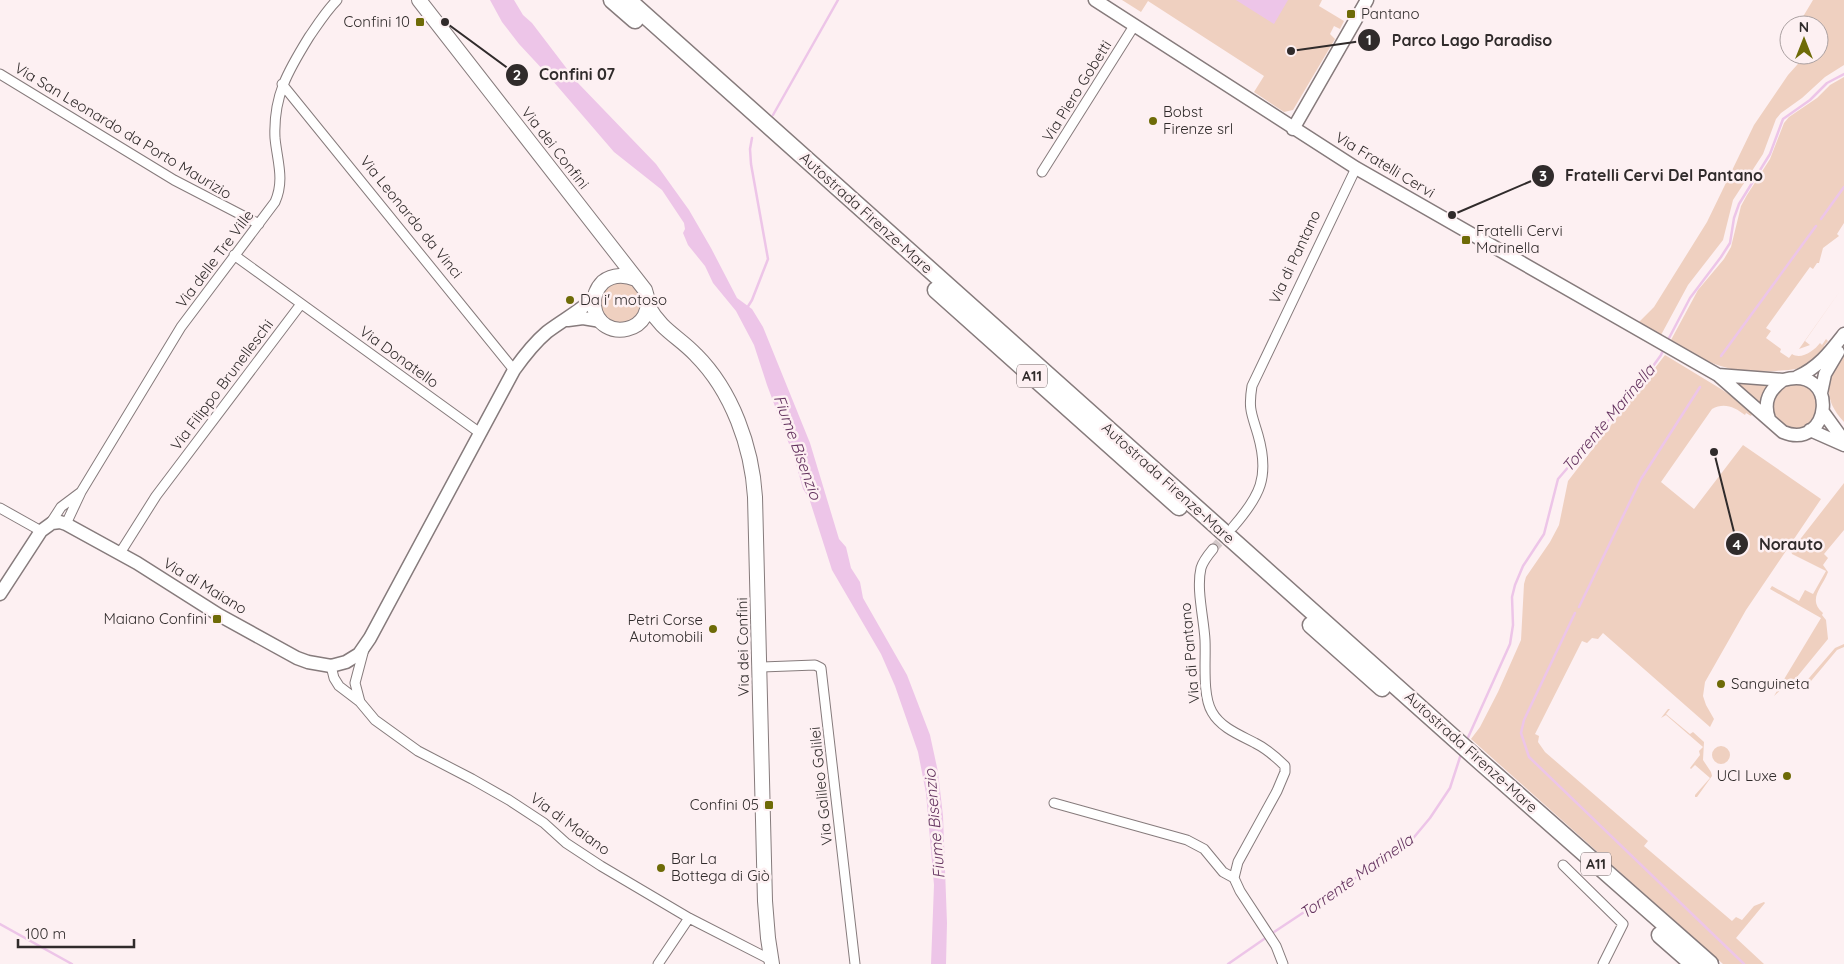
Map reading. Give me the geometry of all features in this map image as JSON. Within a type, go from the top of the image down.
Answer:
[{"type":"highway","name":"Autostrada Firenze-Mare","points":[[612,0],[1453,744]]},
{"type":"highway","name":"Autostrada Firenze-Mare","points":[[628,0],[1483,771],[1692,964]]},
{"type":"highway","name":"Autostrada Firenze-Mare","points":[[1483,771],[1710,964]]},
{"type":"main road","name":"Via dei Confini","points":[[419,0],[645,290],[648,306],[660,325],[688,348],[710,371],[734,412],[743,433],[752,465],[756,496],[765,900],[772,962]]},
{"type":"main road","points":[[601,321],[595,310],[594,298],[599,287],[608,278],[613,263],[610,244]]},
{"type":"main road","points":[[608,278],[625,276],[636,279]]},
{"type":"main road","points":[[636,326],[645,316],[648,306]]},
{"type":"main road","name":"Via dei Confini","points":[[601,321],[607,327],[619,330],[636,326],[656,330],[688,348]]},
{"type":"street","name":"Via delle Tre Ville","points":[[66,524],[81,492],[181,327],[274,205],[280,188],[281,176],[275,126],[277,104],[282,84],[288,70],[318,24],[337,0]]},
{"type":"street","name":"Via Fratelli Cervi","points":[[1095,0],[1356,168],[1718,376],[1769,419],[1776,428],[1789,434],[1804,435],[1810,430]]},
{"type":"street","points":[[1293,129],[1367,0]]},
{"type":"street","name":"Via Piero Gobetti","points":[[1042,172],[1134,26]]},
{"type":"street","name":"Via San Leonardo da Porto Maurizio","points":[[0,74],[174,180],[259,224]]},
{"type":"street","name":"Via Leonardo da Vinci","points":[[282,84],[514,370]]},
{"type":"street","name":"Via di Pantano","points":[[1233,527],[1256,498],[1261,482],[1262,449],[1249,404],[1252,386],[1356,168]]},
{"type":"street","points":[[234,255],[301,304]]},
{"type":"street","points":[[355,683],[366,643],[514,370],[533,345],[551,329],[579,312],[594,298]]},
{"type":"street","name":"Via Donatello","points":[[301,304],[480,433]]},
{"type":"street","name":"Via Filippo Brunelleschi","points":[[120,553],[156,496],[301,304]]},
{"type":"street","points":[[566,320],[583,318],[601,321]]},
{"type":"street","points":[[1798,377],[1825,359],[1844,334]]},
{"type":"street","points":[[1844,344],[1825,374],[1821,393],[1824,406],[1823,412],[1817,424],[1810,430],[1844,445]]},
{"type":"street","name":"Via Fratelli Cervi","points":[[1718,376],[1783,380],[1798,377]]},
{"type":"street","points":[[1798,377],[1811,382],[1821,393]]},
{"type":"street","points":[[1769,419],[1766,402],[1770,392],[1783,380]]},
{"type":"street","points":[[1823,412],[1844,441]]},
{"type":"street","points":[[0,594],[61,507],[81,492]]},
{"type":"street","points":[[0,508],[46,527],[60,522],[66,524]]},
{"type":"street","name":"Via di Maiano","points":[[66,524],[120,553],[219,615],[297,658],[331,666],[346,662],[359,654],[366,643]]},
{"type":"street","name":"Via di Pantano","points":[[1213,549],[1201,568],[1200,580],[1207,695],[1212,712],[1237,735],[1256,743],[1282,763],[1286,769],[1277,791],[1238,862],[1234,878]]},
{"type":"street","points":[[331,666],[333,660],[345,657],[366,643]]},
{"type":"street","name":"Via di Maiano","points":[[346,662],[355,683],[360,702]]},
{"type":"street","name":"Via Galileo Galilei","points":[[759,667],[814,665],[821,668],[855,964]]},
{"type":"street","name":"Via di Maiano","points":[[331,666],[338,684],[360,702],[376,720],[418,751],[509,800],[544,823],[566,843],[601,866],[690,918],[772,962]]},
{"type":"street","points":[[1054,803],[1187,840],[1204,849],[1223,872],[1234,878],[1240,891],[1276,946],[1283,964]]},
{"type":"street","points":[[1563,865],[1623,924],[1603,964]]},
{"type":"street","points":[[658,964],[690,918]]},
{"type":"shaded area","points":[[1122,0],[1322,0],[1319,6],[1344,21],[1340,29],[1334,26],[1330,34],[1335,39],[1293,110],[1284,112],[1254,92],[1264,76],[1148,1],[1141,12]]},
{"type":"shaded area","points":[[1813,0],[1844,0],[1844,65],[1825,77],[1776,119],[1763,154],[1733,200],[1723,240],[1688,285],[1661,335],[1639,322],[1654,307],[1707,222],[1754,125],[1797,65],[1829,65],[1829,15],[1804,15]]},
{"type":"shaded area","points":[[1844,77],[1844,223],[1837,234],[1839,236],[1823,248],[1819,263],[1813,269],[1810,267],[1766,328],[1771,331],[1766,338],[1781,349],[1780,352],[1789,358],[1792,354],[1799,356],[1807,354],[1820,343],[1822,345],[1826,339],[1828,341],[1824,346],[1827,349],[1806,366],[1795,369],[1760,372],[1720,366],[1697,356],[1671,340],[1698,290],[1724,259],[1731,247],[1741,206],[1770,159],[1784,123],[1789,117],[1817,98],[1830,85]]},
{"type":"shaded area","points":[[621,282],[636,288],[642,303],[636,318],[621,324],[606,318],[600,303],[606,288]]},
{"type":"shaded area","points":[[1840,291],[1805,341],[1810,345],[1799,349]]},
{"type":"shaded area","points":[[1844,352],[1844,422],[1832,404],[1829,388],[1830,379]]},
{"type":"shaded area","points":[[1665,355],[1754,411],[1751,416],[1746,413],[1745,415],[1729,406],[1712,409],[1661,482],[1694,509],[1743,445],[1821,499],[1746,610],[1705,682],[1703,696],[1714,719],[1710,727],[1603,633],[1598,639],[1592,638],[1587,643],[1582,641],[1535,734],[1539,736],[1538,742],[1545,752],[1648,841],[1644,846],[1732,921],[1736,917],[1742,920],[1754,906],[1765,903],[1736,938],[1764,964],[1723,964],[1471,739],[1480,727],[1498,692],[1521,640],[1526,577],[1550,542],[1559,525],[1568,481]]},
{"type":"shaded area","points":[[1728,382],[1768,384],[1760,402]]},
{"type":"shaded area","points":[[1795,383],[1808,387],[1814,393],[1818,406],[1814,419],[1808,425],[1795,429],[1782,425],[1776,419],[1772,406],[1776,393],[1782,387]]},
{"type":"shaded area","points":[[1844,483],[1844,530],[1824,554],[1828,558],[1823,565],[1828,572],[1816,598],[1818,608],[1826,620],[1828,639],[1792,683],[1786,685],[1774,696],[1821,618],[1770,589],[1772,586],[1799,601],[1805,590],[1813,594],[1826,571],[1792,554],[1791,551]]},
{"type":"shaded area","points":[[1844,644],[1844,647],[1837,650],[1806,687],[1803,685],[1835,648]]},
{"type":"shaded area","points":[[1670,709],[1666,714],[1690,734],[1693,732],[1704,742],[1703,760],[1712,776],[1697,797],[1695,795],[1710,778],[1695,765],[1690,768],[1700,755],[1699,751],[1703,747],[1666,715],[1661,718]]},
{"type":"shaded area","points":[[1721,746],[1727,749],[1730,755],[1727,761],[1721,764],[1715,761],[1712,755],[1715,749]]},
{"type":"water","name":"Fiume Bisenzio","points":[[490,0],[514,0],[523,15],[532,23],[577,82],[656,164],[689,210],[737,298],[752,309],[763,327],[810,443],[839,539],[846,547],[851,568],[860,582],[863,598],[907,675],[930,735],[938,772],[943,816],[947,923],[946,964],[931,964],[934,885],[926,793],[918,752],[895,686],[881,654],[832,570],[809,498],[803,489],[795,460],[754,345],[736,311],[713,283],[705,266],[688,245],[683,233],[685,229],[684,223],[662,190],[614,152],[519,44],[502,22]]},
{"type":"water","points":[[1236,0],[1288,0],[1274,24]]},
{"type":"waterway","points":[[773,115],[838,0]]},
{"type":"waterway","name":"Torrente Marinella","points":[[1668,340],[1690,298],[1730,243],[1734,218],[1739,204],[1770,154],[1783,119],[1810,100],[1827,83],[1844,74]]},
{"type":"waterway","points":[[747,308],[768,259],[751,164],[750,149],[752,138]]},
{"type":"waterway","points":[[1821,219],[1844,187]]},
{"type":"waterway","points":[[1721,356],[1816,226]]},
{"type":"waterway","name":"Torrente Marinella","points":[[1466,742],[1510,644],[1513,625],[1512,597],[1515,585],[1523,566],[1544,534],[1558,479],[1643,380],[1664,348]]},
{"type":"waterway","points":[[1579,607],[1641,479],[1700,387]]},
{"type":"waterway","points":[[1575,613],[1524,720],[1521,733],[1529,757],[1744,964]]},
{"type":"waterway","name":"Torrente Marinella","points":[[1271,934],[1410,842],[1430,818],[1450,788],[1461,754]]},
{"type":"waterway","points":[[0,924],[72,964]]},
{"type":"waterway","name":"Torrente Marinella","points":[[1228,964],[1267,937]]},
{"type":"tunnel","points":[[1213,549],[1228,533]]},
{"type":"place","name":"Pantano","points":[[1351,14]]},
{"type":"place","name":"Confini 10","points":[[420,22]]},
{"type":"place","name":"Confini 07","points":[[445,22]]},
{"type":"place","name":"Parco Lago Paradiso","points":[[1291,51]]},
{"type":"place","name":"Bobst Firenze srl","points":[[1153,121]]},
{"type":"place","name":"Fratelli Cervi Del Pantano","points":[[1452,215]]},
{"type":"place","name":"Fratelli Cervi Marinella","points":[[1466,240]]},
{"type":"place","name":"Da i' motoso","points":[[570,300]]},
{"type":"place","name":"Norauto","points":[[1714,452]]},
{"type":"place","name":"Maiano Confini","points":[[217,619]]},
{"type":"place","name":"Petri Corse Automobili","points":[[713,629]]},
{"type":"place","name":"Sanguineta","points":[[1721,684]]},
{"type":"place","name":"UCI Luxe","points":[[1787,776]]},
{"type":"place","name":"Confini 05","points":[[769,805]]},
{"type":"place","name":"Bar La Bottega di Giò","points":[[661,868]]}]
